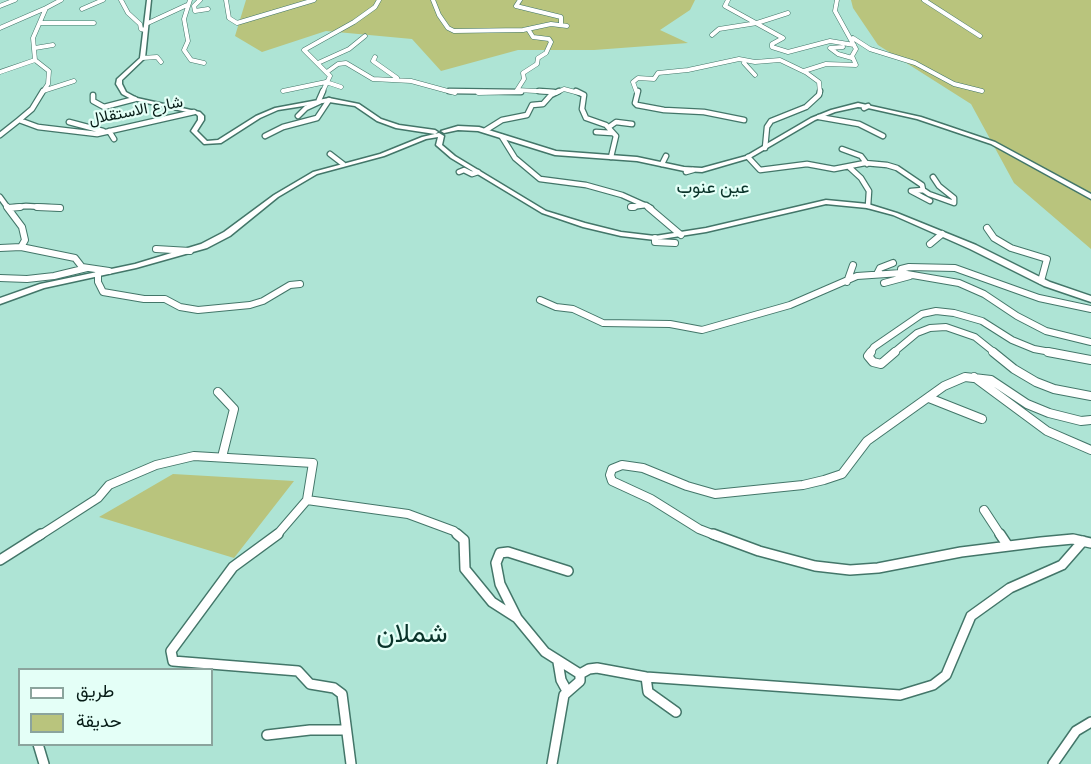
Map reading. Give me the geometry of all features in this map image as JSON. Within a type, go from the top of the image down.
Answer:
[{"type":"main road","points":[[149,0],[146,8],[148,23],[142,58],[119,80],[119,84],[124,93],[135,99],[194,112],[201,116],[194,131],[206,143],[212,144],[226,139],[269,112],[320,100],[357,105],[372,113],[379,120],[398,127],[443,134]]},
{"type":"main road","points":[[0,301],[43,286],[136,266],[190,251],[218,240],[265,203],[298,182],[323,170],[382,155],[424,138],[471,128],[486,130],[555,153],[637,159],[690,171],[712,168],[748,157],[819,117],[844,107],[866,107],[919,118],[993,143],[1091,197]]},
{"type":"main road","points":[[443,134],[439,145],[442,149],[551,215],[621,234],[655,238],[681,235],[826,202],[868,206],[895,214],[993,256],[1041,281],[1091,299]]},
{"type":"street","points":[[0,6],[15,0]]},
{"type":"street","points":[[0,28],[61,0]]},
{"type":"street","points":[[82,9],[103,0]]},
{"type":"street","points":[[120,0],[128,13],[140,24],[141,29],[145,30]]},
{"type":"street","points":[[148,23],[189,2],[199,0]]},
{"type":"street","points":[[199,0],[194,6],[195,11],[208,9]]},
{"type":"street","points":[[226,0],[229,18],[237,23],[314,0]]},
{"type":"street","points":[[320,100],[330,76],[305,52],[305,48],[354,22],[375,7],[379,0]]},
{"type":"street","points":[[433,0],[439,15],[448,28],[454,31],[481,32],[528,29],[542,24],[564,25],[561,17],[516,6],[515,4],[520,0]]},
{"type":"street","points":[[728,0],[725,6],[740,16],[786,36],[772,44],[771,47],[784,52],[833,40],[854,45]]},
{"type":"street","points":[[837,0],[835,11],[856,49],[852,58]]},
{"type":"street","points":[[924,0],[980,36]]},
{"type":"street","points":[[189,2],[184,21],[188,41],[184,50],[189,58],[204,63]]},
{"type":"street","points":[[35,60],[33,39],[46,8]]},
{"type":"street","points":[[712,35],[718,29],[757,23],[788,14]]},
{"type":"street","points":[[40,22],[94,23]]},
{"type":"street","points":[[521,92],[518,90],[524,79],[523,73],[537,64],[538,58],[546,53],[551,42],[549,39],[533,37],[528,29]]},
{"type":"street","points":[[847,32],[870,49],[915,63],[954,84],[982,91]]},
{"type":"street","points":[[318,63],[349,49],[365,36]]},
{"type":"street","points":[[35,48],[53,45]]},
{"type":"street","points":[[805,72],[826,64],[855,66],[857,63],[852,58],[838,54],[830,48],[843,47]]},
{"type":"street","points":[[801,48],[812,50]]},
{"type":"street","points":[[142,58],[157,57],[161,62]]},
{"type":"street","points":[[375,57],[373,61],[394,77],[456,93],[557,93]]},
{"type":"street","points":[[0,72],[35,60]]},
{"type":"street","points":[[1,131],[19,120],[32,108],[48,84],[49,71],[35,60]]},
{"type":"street","points":[[656,73],[780,60],[805,72],[819,82],[821,87],[819,95],[806,107],[771,121],[767,127],[765,148]]},
{"type":"street","points":[[722,68],[744,62]]},
{"type":"street","points":[[744,62],[755,75]]},
{"type":"street","points":[[327,72],[338,64],[346,63],[357,68],[370,79],[406,81]]},
{"type":"street","points":[[660,67],[652,79],[642,78],[634,81],[638,91],[636,105],[664,110],[704,112],[744,120]]},
{"type":"street","points":[[43,91],[74,81]]},
{"type":"street","points":[[283,92],[328,82],[341,87]]},
{"type":"street","points":[[486,130],[502,120],[527,115],[529,108],[543,104],[557,93],[569,89],[584,95],[582,109],[586,118],[609,127],[616,136],[611,157]]},
{"type":"street","points":[[93,95],[93,101],[104,107],[135,99]]},
{"type":"street","points":[[298,116],[312,105],[328,101]]},
{"type":"street","points":[[265,136],[283,127],[315,120],[328,101]]},
{"type":"street","name":"شارع الاستقلال","points":[[19,120],[38,127],[78,133],[107,132],[194,112]]},
{"type":"street","points":[[819,117],[859,124],[883,136]]},
{"type":"street","points":[[69,122],[107,132],[114,139]]},
{"type":"street","points":[[609,127],[616,122],[632,124]]},
{"type":"street","points":[[596,132],[612,133]]},
{"type":"street","points":[[502,137],[515,158],[540,178],[600,188],[646,205],[655,210],[681,235]]},
{"type":"street","points":[[842,149],[861,156],[867,164]]},
{"type":"street","points":[[330,154],[343,164]]},
{"type":"street","points":[[662,164],[666,156]]},
{"type":"street","points":[[748,157],[757,171],[807,164],[834,169],[883,164],[897,168],[922,185],[924,190]]},
{"type":"street","points":[[849,167],[861,178],[869,191],[868,206]]},
{"type":"street","points":[[459,172],[464,170],[472,174],[478,172]]},
{"type":"street","points":[[930,201],[911,192],[913,189],[924,190],[955,205],[954,198],[939,186],[933,177]]},
{"type":"street","points":[[0,199],[22,227],[25,240],[21,247]]},
{"type":"street","points":[[631,207],[646,205]]},
{"type":"street","points":[[8,208],[60,208]]},
{"type":"street","points":[[987,228],[994,238],[1011,248],[1047,259],[1041,281]]},
{"type":"street","points":[[930,244],[942,234]]},
{"type":"street","points":[[655,238],[655,242],[675,243]]},
{"type":"street","points":[[0,248],[21,247],[75,258],[82,267],[109,271]]},
{"type":"street","points":[[156,249],[190,251]]},
{"type":"street","points":[[877,274],[880,268],[893,263]]},
{"type":"street","points":[[847,282],[853,265]]},
{"type":"street","points":[[900,273],[902,269],[909,267],[955,268],[983,276],[1019,292],[1091,309]]},
{"type":"street","points":[[0,278],[27,279],[62,275],[87,268]]},
{"type":"street","points":[[98,273],[98,282],[104,292],[165,299],[180,307],[198,310],[250,305],[264,301],[290,285],[300,284]]},
{"type":"street","points":[[540,300],[556,307],[573,309],[603,323],[670,324],[702,330],[790,305],[857,276],[900,273],[958,283],[984,294],[1039,328],[1091,342]]},
{"type":"street","points":[[884,283],[910,276]]},
{"type":"street","points":[[1091,360],[1026,347],[982,321],[954,313],[936,311],[922,314],[874,347],[868,356],[873,362],[881,364],[917,333],[930,328],[946,327],[975,337],[1014,369],[1036,382],[1054,389],[1091,396]]},
{"type":"street","points":[[1087,542],[1064,540],[1008,546],[961,552],[886,567],[850,570],[815,566],[759,551],[699,529],[651,500],[618,485],[612,481],[610,475],[612,469],[622,465],[643,468],[687,486],[715,494],[803,486],[842,474],[867,441],[944,386],[965,377],[992,380],[1027,404],[1049,414],[1081,421],[1091,420]]},
{"type":"street","points":[[974,377],[1047,431],[1091,450]]},
{"type":"street","points":[[218,392],[234,409],[222,457]]},
{"type":"street","points":[[929,398],[982,419]]},
{"type":"street","points":[[0,560],[98,498],[109,485],[156,465],[194,456],[313,463],[307,500],[281,532],[233,567],[171,651],[173,661],[184,664],[298,671],[310,684],[334,688],[342,694],[351,764]]},
{"type":"street","points":[[307,500],[408,514],[454,531],[464,540],[465,569],[492,602],[517,618]]},
{"type":"street","points":[[984,510],[1008,546]]},
{"type":"street","points":[[568,571],[508,552],[500,554],[496,563],[498,578],[517,618],[545,652],[580,674],[597,668],[646,677],[900,694],[933,685],[946,675],[971,616],[1010,588],[1062,565],[1087,542]]},
{"type":"street","points":[[558,662],[561,680],[567,691]]},
{"type":"street","points":[[552,764],[564,695],[580,681],[580,674]]},
{"type":"street","points":[[646,677],[648,692],[676,712]]},
{"type":"street","points":[[1053,764],[1076,731],[1091,722]]},
{"type":"street","points":[[267,735],[310,730],[345,730]]},
{"type":"street","points":[[39,746],[44,764]]},
{"type":"green space","points":[[246,0],[695,0],[690,10],[660,30],[688,43],[594,50],[518,50],[441,71],[412,39],[326,31],[262,52],[235,36]]},
{"type":"green space","points":[[851,0],[1091,0],[1091,249],[1014,183],[971,104],[878,45],[853,8]]},
{"type":"green space","points":[[173,474],[294,481],[234,558],[99,517]]},
{"type":"district","name":"عين عنوب","points":[[713,188]]},
{"type":"district","name":"شملان","points":[[412,634]]}]
